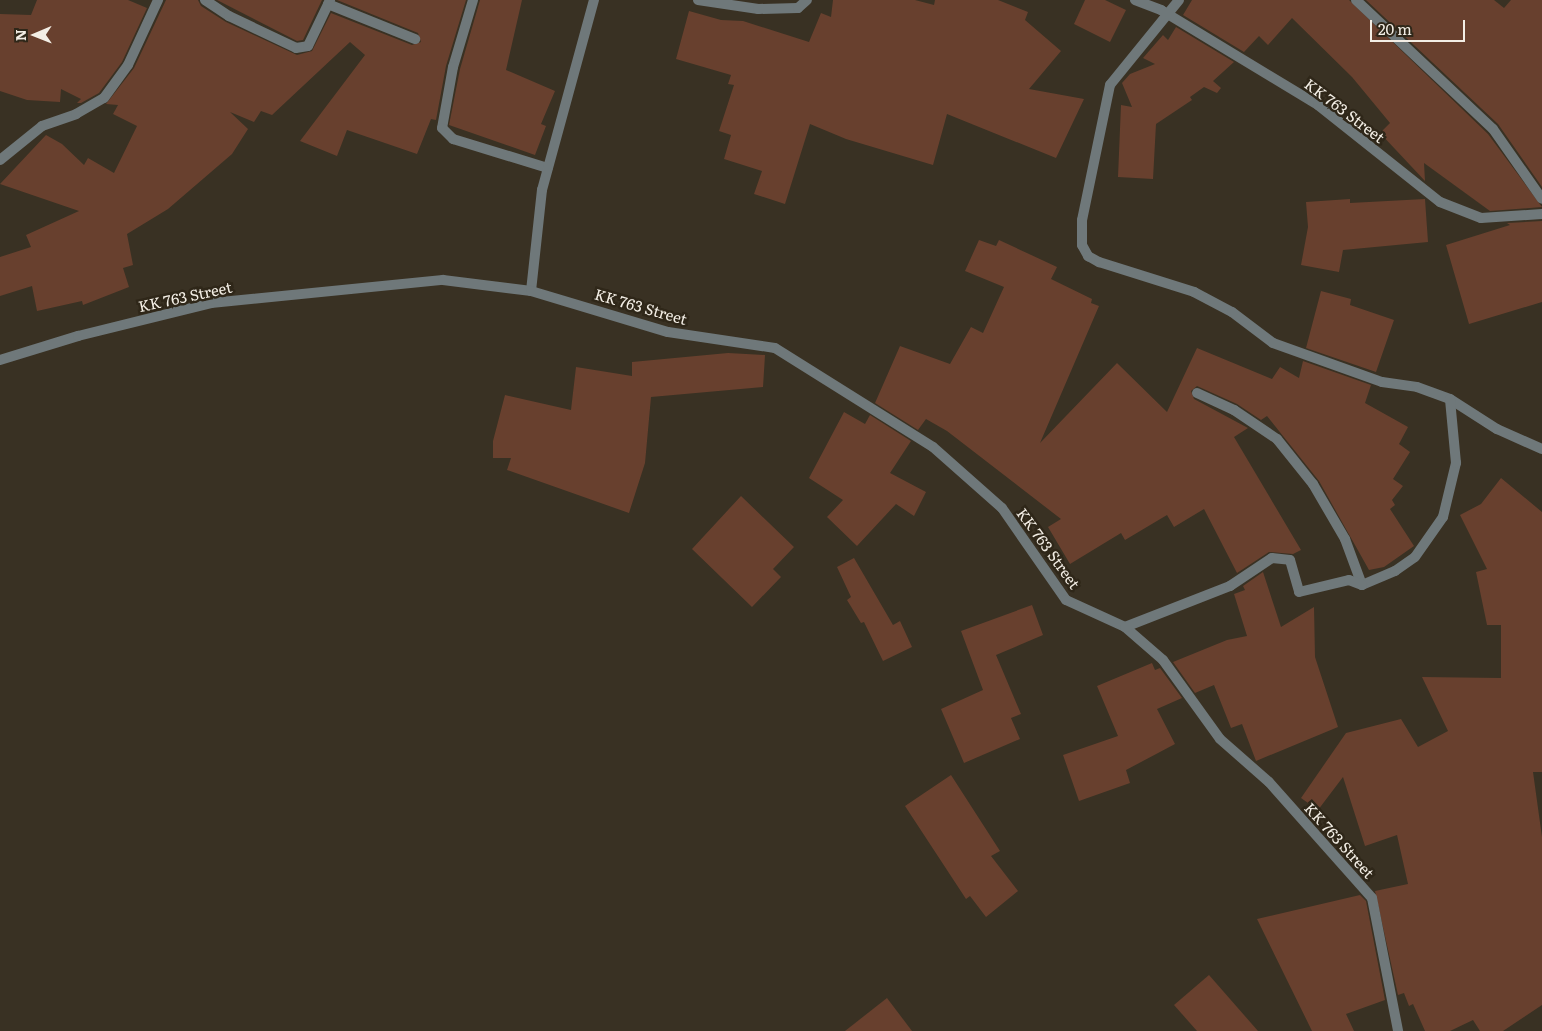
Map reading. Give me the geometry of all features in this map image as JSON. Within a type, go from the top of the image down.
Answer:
[{"type":"street","points":[[0,160],[42,126],[76,114],[104,98],[128,64],[158,0]]},
{"type":"street","points":[[204,0],[237,21],[296,48],[308,46],[329,2],[415,38]]},
{"type":"street","points":[[473,0],[453,67],[442,128],[453,139],[548,168]]},
{"type":"street","points":[[531,291],[542,190],[594,0]]},
{"type":"street","points":[[698,0],[758,9],[798,8],[807,0]]},
{"type":"street","name":"KK 763 Street","points":[[1135,0],[1169,15],[1318,105],[1440,202],[1481,218],[1542,214]]},
{"type":"street","points":[[1179,0],[1169,15],[1110,85],[1082,220],[1082,245],[1088,256],[1099,262],[1194,292],[1232,312],[1273,343],[1382,382],[1417,387],[1450,399],[1497,429],[1542,449]]},
{"type":"street","points":[[1356,0],[1493,129],[1542,199]]},
{"type":"street","name":"KK 763 Street","points":[[0,360],[78,336],[211,302],[443,280],[531,291],[668,332],[775,348],[933,447],[1002,508],[1066,600],[1125,627],[1163,660],[1220,739],[1269,782],[1372,898],[1398,1031]]},
{"type":"street","points":[[1197,393],[1234,410],[1277,439],[1313,484],[1344,539],[1362,585]]},
{"type":"street","points":[[1125,627],[1230,586],[1272,558],[1290,560],[1300,592],[1350,580],[1362,585],[1395,571],[1415,557],[1443,517],[1456,463],[1450,399]]},
{"type":"building","points":[[37,0],[128,0],[147,8],[122,62],[99,93],[81,103],[77,103],[81,99],[61,89],[60,102],[27,100],[0,91],[0,14],[31,15]]},
{"type":"building","points":[[166,0],[198,0],[201,6],[226,22],[297,55],[312,51],[331,13],[412,45],[421,42],[418,33],[337,0],[466,0],[446,66],[436,120],[431,119],[417,154],[347,130],[337,156],[300,141],[365,55],[350,42],[272,115],[261,111],[254,122],[230,112],[248,129],[232,154],[168,209],[127,234],[133,265],[123,268],[129,287],[83,305],[82,301],[37,311],[32,286],[0,296],[0,257],[31,247],[26,235],[79,211],[0,184],[46,135],[62,144],[84,165],[88,158],[114,173],[137,126],[113,114],[118,105],[106,104],[134,68]]},
{"type":"building","points":[[217,0],[322,0],[303,40],[297,41]]},
{"type":"building","points":[[480,0],[522,0],[506,70],[555,91],[541,124],[546,126],[535,155],[449,125],[460,69]]},
{"type":"building","points":[[833,0],[915,0],[934,5],[935,0],[998,0],[1028,12],[1025,20],[1061,51],[1029,89],[1084,99],[1056,158],[947,114],[933,165],[846,139],[810,124],[785,204],[754,194],[762,171],[724,159],[731,135],[719,131],[734,85],[728,84],[731,75],[676,59],[689,11],[721,20],[743,21],[809,42],[821,13],[831,17]]},
{"type":"building","points":[[1085,0],[1105,0],[1126,10],[1110,42],[1074,24]]},
{"type":"building","points":[[1192,0],[1349,0],[1488,134],[1542,207],[1490,211],[1424,163],[1425,181],[1380,133],[1390,123],[1352,77],[1292,18],[1268,45],[1259,36],[1244,52],[1183,15]]},
{"type":"building","points":[[1366,0],[1494,0],[1504,8],[1511,0],[1542,0],[1542,187],[1498,124]]},
{"type":"building","points":[[1176,27],[1234,62],[1213,81],[1221,88],[1217,93],[1204,87],[1190,97],[1192,100],[1156,124],[1153,179],[1118,177],[1121,105],[1132,107],[1122,83],[1130,74],[1155,64],[1143,58],[1163,35],[1168,40]]},
{"type":"building","points":[[1350,199],[1350,203],[1425,199],[1428,242],[1343,250],[1339,272],[1301,265],[1308,227],[1306,202]]},
{"type":"building","points":[[1542,221],[1542,302],[1469,324],[1446,245],[1510,225],[1507,223]]},
{"type":"building","points":[[979,240],[996,246],[999,240],[1057,267],[1051,279],[1092,299],[1091,303],[1099,306],[1040,443],[1117,363],[1167,412],[1197,348],[1272,379],[1280,367],[1299,378],[1303,361],[1371,385],[1365,403],[1408,427],[1399,444],[1410,452],[1393,479],[1403,486],[1392,500],[1395,505],[1390,509],[1414,546],[1384,567],[1369,570],[1319,481],[1267,416],[1261,420],[1237,404],[1197,386],[1191,391],[1194,399],[1248,428],[1234,437],[1301,550],[1293,554],[1269,552],[1237,573],[1204,509],[1174,527],[1167,515],[1125,540],[1121,533],[1070,564],[1048,527],[1061,519],[947,431],[926,419],[918,430],[875,403],[900,346],[950,364],[971,327],[983,333],[1004,287],[965,271]]},
{"type":"building","points":[[1321,291],[1351,299],[1350,305],[1394,320],[1376,372],[1306,348]]},
{"type":"building","points":[[728,353],[765,355],[763,387],[651,397],[645,463],[629,513],[507,470],[511,458],[493,458],[493,441],[505,395],[571,410],[576,367],[632,376],[632,362]]},
{"type":"building","points":[[844,412],[865,424],[870,415],[911,441],[890,473],[926,492],[914,516],[896,504],[857,546],[827,517],[843,500],[809,478]]},
{"type":"building","points":[[1501,478],[1542,512],[1542,772],[1533,772],[1542,837],[1542,1005],[1503,1031],[1480,1031],[1473,1020],[1450,1031],[1425,1031],[1413,1004],[1409,1006],[1404,993],[1398,995],[1375,891],[1408,884],[1397,835],[1365,846],[1343,777],[1318,810],[1301,798],[1346,733],[1401,719],[1418,747],[1448,731],[1422,677],[1501,678],[1501,625],[1487,625],[1476,572],[1487,569],[1460,515],[1481,504]]},
{"type":"building","points":[[741,496],[794,547],[773,569],[781,577],[752,607],[692,549]]},
{"type":"building","points":[[854,558],[893,625],[900,621],[912,647],[883,661],[864,622],[861,623],[847,600],[851,597],[837,567]]},
{"type":"building","points":[[1263,572],[1281,627],[1314,607],[1315,657],[1338,727],[1256,761],[1242,724],[1231,728],[1214,685],[1195,693],[1173,662],[1227,640],[1247,636],[1234,594],[1245,590],[1243,586]]},
{"type":"building","points":[[1032,605],[1043,635],[996,655],[1021,714],[1011,718],[1020,739],[964,763],[941,709],[983,690],[961,631]]},
{"type":"building","points":[[1152,663],[1155,670],[1160,668],[1182,698],[1157,709],[1175,744],[1126,770],[1130,783],[1079,801],[1063,755],[1118,736],[1097,686]]},
{"type":"building","points":[[951,775],[1000,851],[991,856],[1018,891],[986,917],[970,896],[966,899],[905,806]]},
{"type":"building","points":[[1360,895],[1366,901],[1385,1000],[1346,1014],[1354,1031],[1312,1031],[1257,919]]},
{"type":"building","points":[[1209,975],[1258,1031],[1197,1031],[1174,1005]]},
{"type":"building","points":[[887,998],[912,1031],[845,1031]]}]
